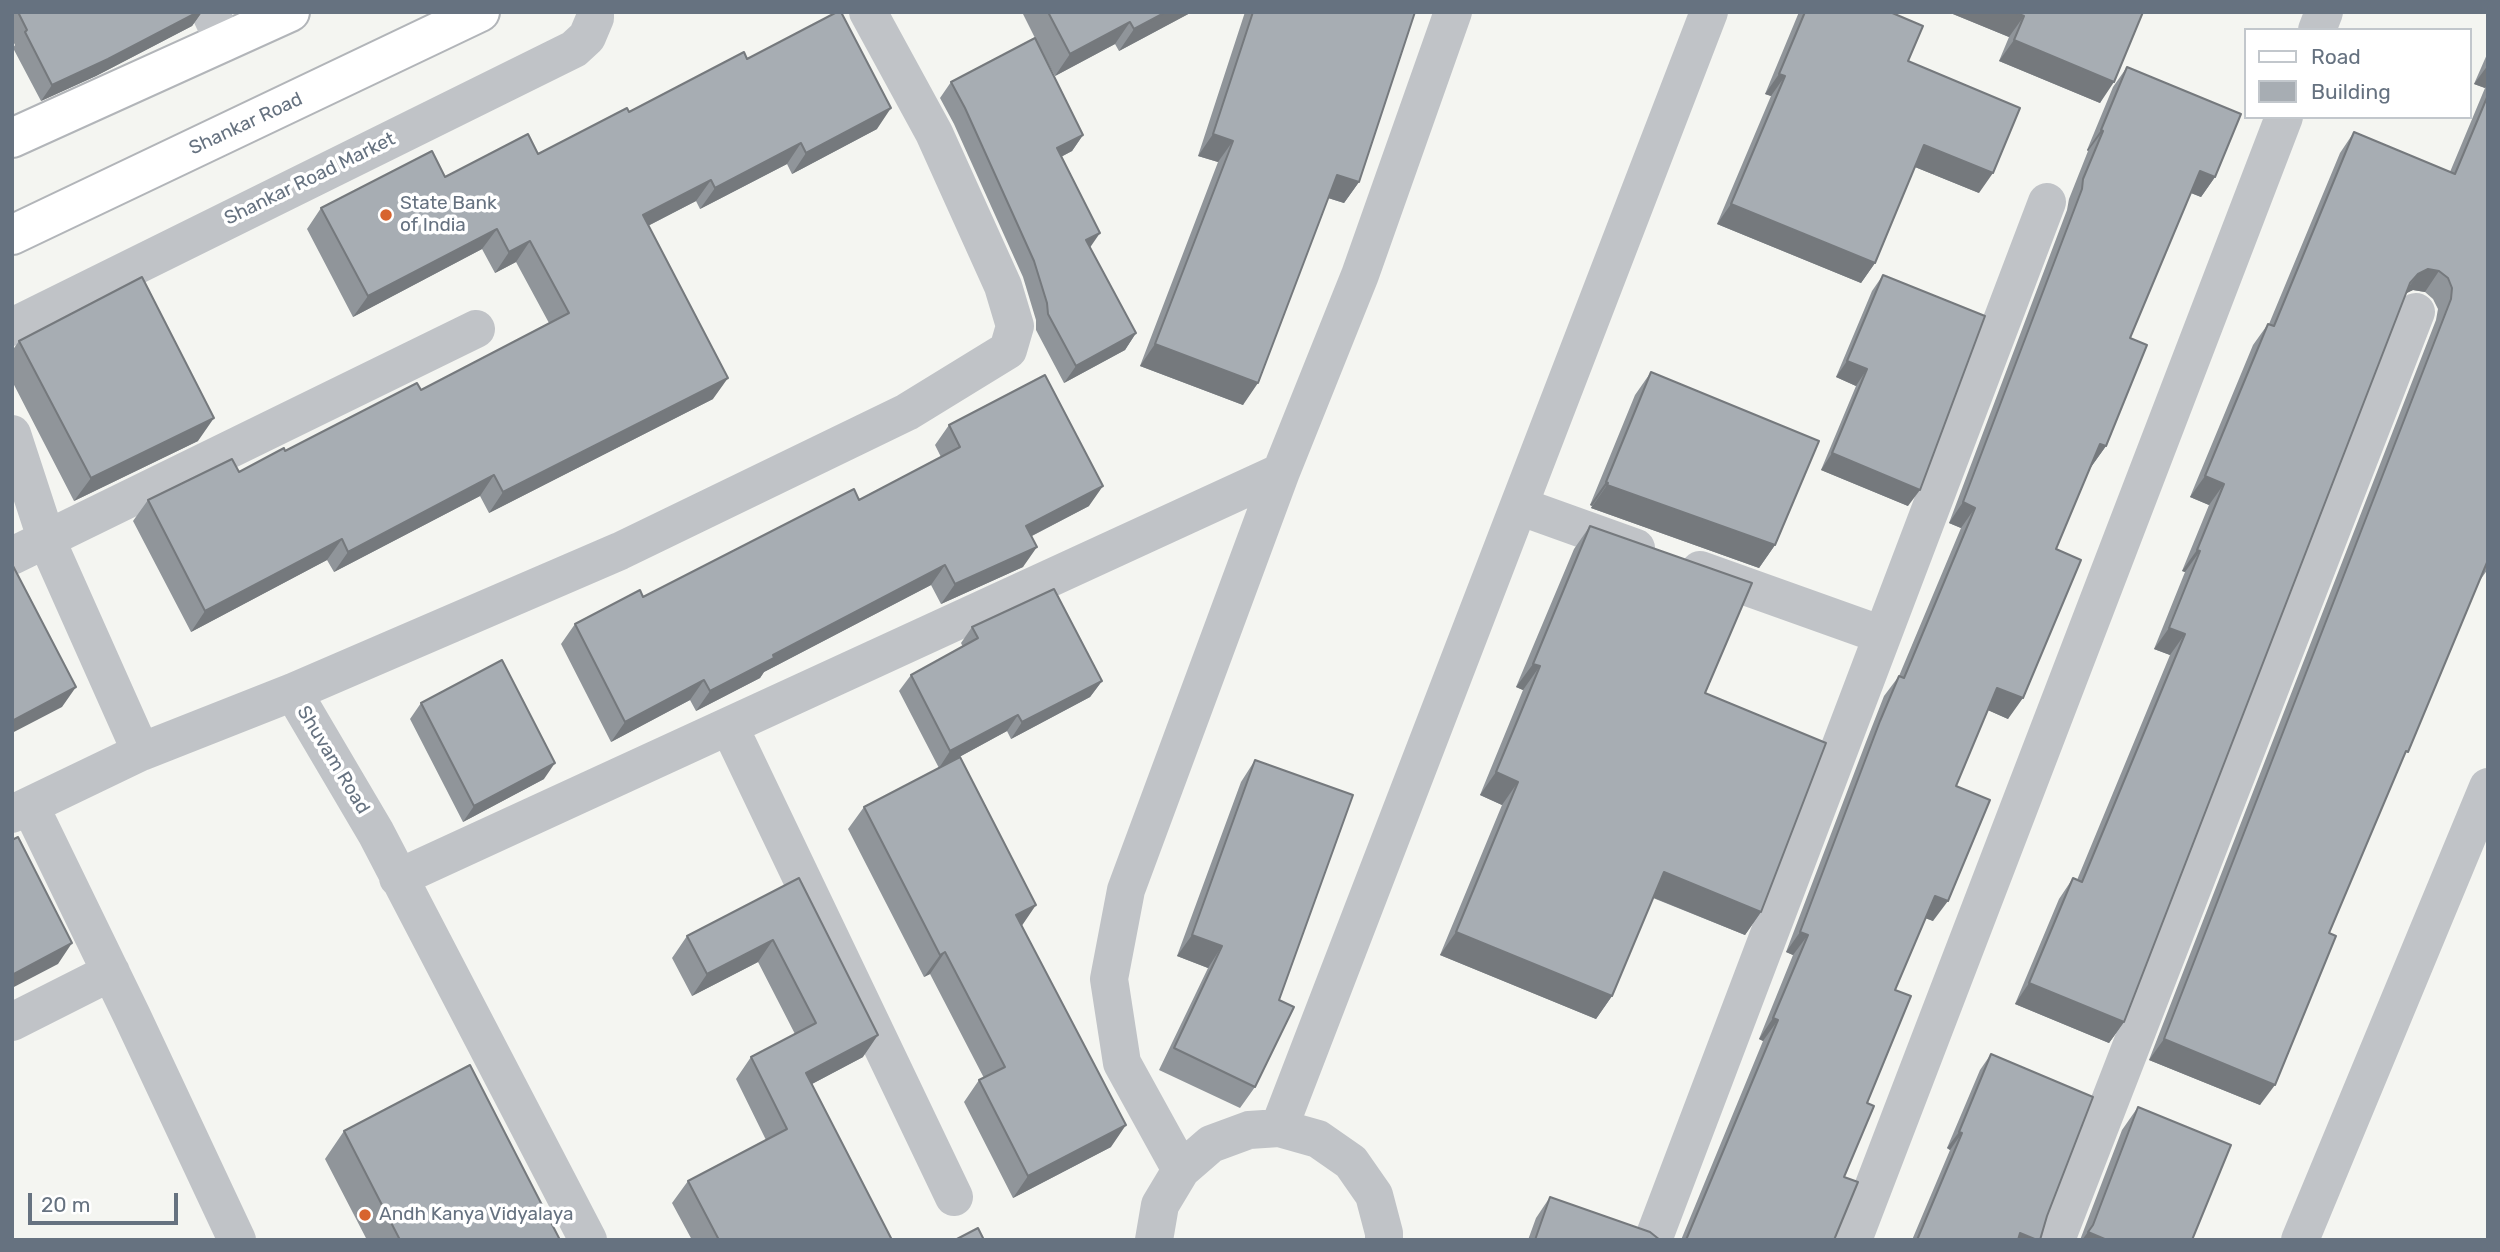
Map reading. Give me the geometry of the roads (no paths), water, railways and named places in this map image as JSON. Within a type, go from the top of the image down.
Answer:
[{"type":"main road","points":[[12,138],[217,27],[290,12]]},
{"type":"main road","name":"Shankar Road","points":[[12,235],[480,12]]},
{"type":"street","points":[[293,692],[620,551],[907,411],[1008,350],[1015,326],[1003,286],[934,133],[868,12]]},
{"type":"street","points":[[1181,1170],[1122,1063],[1109,979],[1126,890],[1281,472],[1360,275],[1453,12]]},
{"type":"street","points":[[1279,1128],[1709,12]]},
{"type":"street","name":"Shankar Road Market","points":[[12,327],[574,49],[587,37],[595,15]]},
{"type":"street","points":[[1853,1240],[2283,119]]},
{"type":"street","points":[[1653,1240],[2047,202]]},
{"type":"street","points":[[2056,1240],[2416,312]]},
{"type":"street","points":[[12,556],[476,329]]},
{"type":"street","points":[[12,434],[47,541],[141,752]]},
{"type":"street","points":[[398,878],[1281,472]]},
{"type":"street","points":[[1519,506],[1882,635]]},
{"type":"street","name":"Shuvam Road","points":[[21,810],[141,752],[293,692],[376,832],[588,1240]]},
{"type":"street","points":[[729,726],[954,1197]]},
{"type":"street","points":[[2300,1240],[2488,787]]},
{"type":"street","points":[[21,810],[111,972],[237,1240]]},
{"type":"street","points":[[12,1022],[111,972]]},
{"type":"street","points":[[1154,1240],[1160,1205],[1181,1170],[1211,1144],[1249,1130],[1279,1128],[1318,1139],[1351,1162],[1374,1195],[1384,1240]]},
{"type":"place","name":"State Bank of India","points":[[386,215]]},
{"type":"place","name":"Andh Kanya Vidyalaya","points":[[365,1215]]}]
